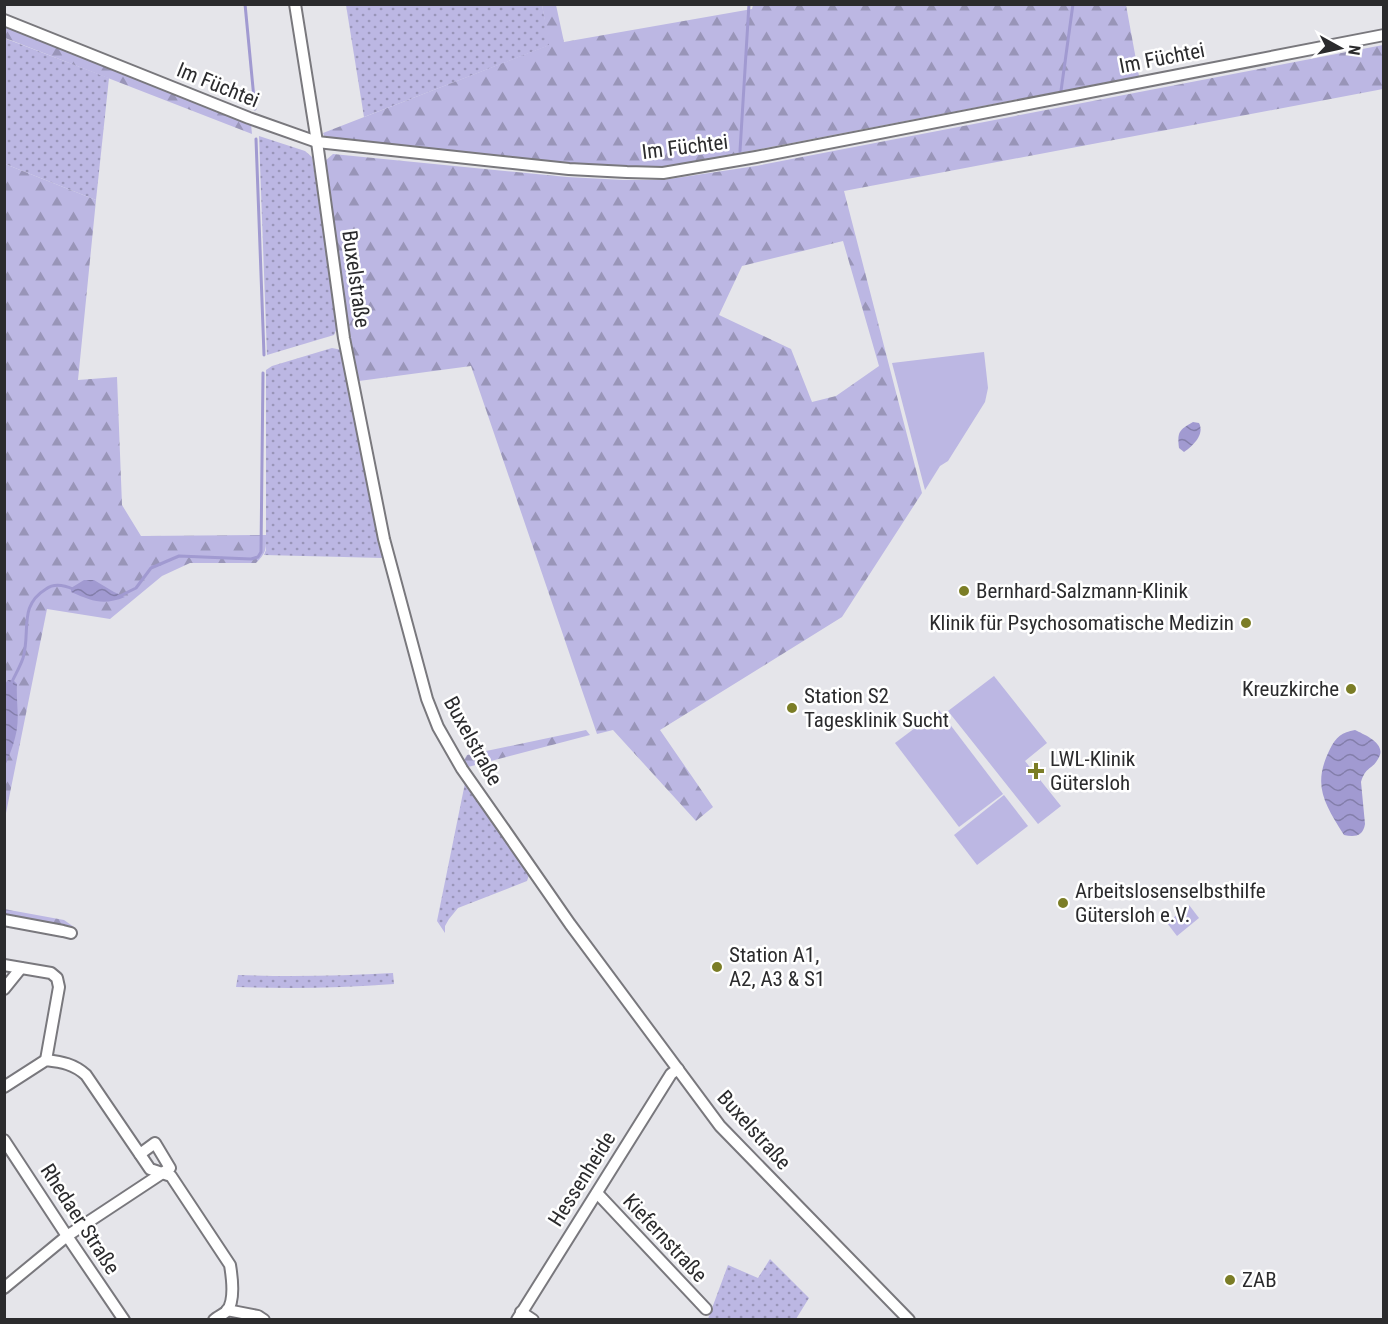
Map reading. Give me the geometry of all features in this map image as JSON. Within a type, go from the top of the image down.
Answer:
[{"type":"street","name":"Buxelstraße","points":[[295,4],[344,338],[384,539],[427,699],[438,727],[462,769],[570,924],[720,1126],[909,1320]]},
{"type":"street","name":"Im Füchtei","points":[[4,20],[249,118],[316,142],[569,169],[663,173],[1383,35]]},
{"type":"street","points":[[4,920],[71,933]]},
{"type":"street","points":[[4,965],[51,973],[57,978],[59,987],[46,1060]]},
{"type":"street","points":[[4,989],[21,968]]},
{"type":"street","points":[[4,1087],[46,1060],[67,1063],[86,1075],[150,1169],[171,1176],[230,1265],[233,1278],[232,1293],[227,1310],[214,1320]]},
{"type":"street","name":"Hessenheide","points":[[533,1320],[519,1316],[671,1074],[678,1069]]},
{"type":"street","name":"Rhedaer Straße","points":[[4,1140],[124,1320]]},
{"type":"street","points":[[4,1288],[67,1236],[170,1167],[155,1143],[140,1154]]},
{"type":"street","name":"Kiefernstraße","points":[[597,1192],[706,1310]]},
{"type":"street","points":[[227,1310],[258,1316],[264,1320]]},
{"type":"green space","points":[[346,5],[542,5],[550,45],[364,117]]},
{"type":"green space","points":[[542,5],[556,5],[564,42],[752,9],[753,5],[1126,5],[1139,76],[662,168],[569,164],[326,140],[323,133],[549,45]]},
{"type":"green space","points":[[4,26],[251,124],[252,134],[5,38]]},
{"type":"green space","points":[[4,38],[109,78],[96,200],[5,164]]},
{"type":"green space","points":[[1383,45],[1383,89],[844,191],[922,493],[842,617],[660,730],[713,807],[696,821],[613,730],[597,734],[471,366],[359,381],[351,342],[325,161],[333,154],[567,177],[623,180],[663,180],[756,166]],"holes":[[[843,241],[879,366],[836,396],[812,402],[791,349],[719,315],[742,266]]]},
{"type":"green space","points":[[259,136],[305,151],[312,157],[338,326],[334,335],[267,355]]},
{"type":"green space","points":[[5,164],[96,200],[78,380],[117,377],[122,505],[141,536],[266,535],[266,547],[256,563],[190,563],[162,576],[110,619],[47,609],[5,818]]},
{"type":"green space","points":[[332,348],[342,350],[383,558],[264,555],[266,550],[266,370],[272,366]]},
{"type":"green space","points":[[984,352],[988,388],[985,402],[948,461],[940,466],[925,490],[892,363]]},
{"type":"green space","points":[[994,676],[1047,743],[1025,761],[1061,806],[1038,824],[948,711]]},
{"type":"green space","points":[[939,710],[1003,794],[959,827],[895,743]]},
{"type":"green space","points":[[586,730],[590,735],[468,767],[464,760],[467,755]]},
{"type":"green space","points":[[465,783],[529,875],[527,881],[458,908],[445,926],[445,933],[437,921]]},
{"type":"green space","points":[[1004,795],[1028,826],[977,865],[954,835]]},
{"type":"green space","points":[[1189,905],[1199,918],[1177,936],[1167,923]]},
{"type":"green space","points":[[4,909],[64,920],[74,927],[5,918]]},
{"type":"green space","points":[[393,973],[394,984],[315,988],[236,987],[238,975],[316,976]]},
{"type":"green space","points":[[770,1259],[809,1298],[796,1319],[708,1319],[728,1265],[758,1278]]},
{"type":"water","points":[[1193,422],[1199,423],[1199,435],[1184,452],[1179,448],[1178,438],[1182,430]]},
{"type":"water","points":[[84,580],[94,580],[125,597],[104,602],[71,592],[71,588]]},
{"type":"water","points":[[8,680],[13,680],[17,684],[18,723],[14,743],[5,766],[4,685]]},
{"type":"water","points":[[1355,730],[1374,741],[1380,749],[1380,754],[1361,782],[1364,828],[1360,834],[1351,836],[1344,835],[1331,813],[1321,784],[1325,762],[1332,745],[1346,732]]},
{"type":"waterway","points":[[245,4],[255,109]]},
{"type":"waterway","points":[[740,151],[749,4]]},
{"type":"waterway","points":[[1061,91],[1073,4]]},
{"type":"waterway","points":[[256,139],[264,355]]},
{"type":"waterway","points":[[120,596],[136,588],[151,568],[179,556],[251,559],[258,557],[261,552],[263,373]]},
{"type":"waterway","points":[[11,684],[23,658],[27,620],[32,603],[37,596],[52,586],[73,589]]},
{"type":"place","name":"Bernhard-Salzmann-Klinik","points":[[964,591]]},
{"type":"place","name":"Klinik für Psychosomatische Medizin","points":[[1246,623]]},
{"type":"place","name":"Kreuzkirche","points":[[1351,689]]},
{"type":"place","name":"Station S2 Tagesklinik Sucht","points":[[792,708]]},
{"type":"place","name":"LWL-Klinik Gütersloh","points":[[1036,771]]},
{"type":"place","name":"Arbeitslosenselbsthilfe Gütersloh e.V.","points":[[1063,903]]},
{"type":"place","name":"Station A1, A2, A3 & S1","points":[[717,967]]},
{"type":"place","name":"ZAB","points":[[1230,1280]]}]
